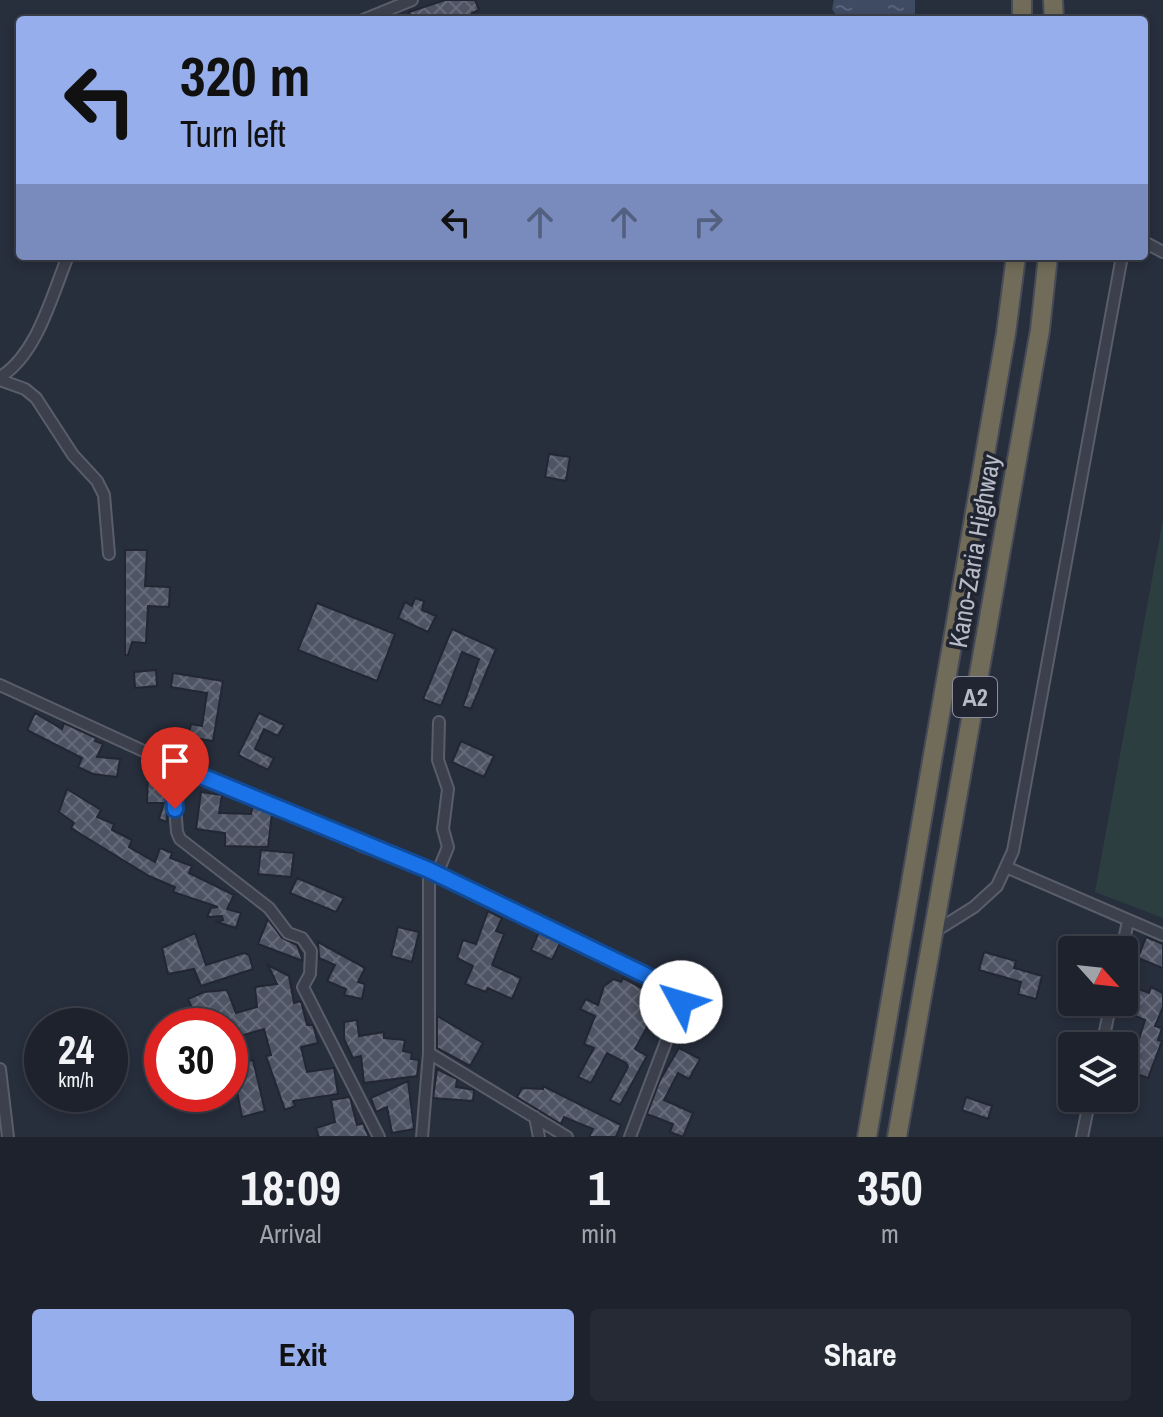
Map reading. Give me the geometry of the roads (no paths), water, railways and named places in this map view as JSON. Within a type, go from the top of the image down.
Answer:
[{"type":"highway","name":"Kano-Zaria Highway","points":[[867,1137],[993,410],[1015,260]]},
{"type":"highway","name":"Kano-Zaria Highway","points":[[897,1137],[1038,344],[1048,260]]},
{"type":"street","points":[[373,16],[412,0]]},
{"type":"street","points":[[0,378],[12,370],[24,355],[66,260]]},
{"type":"street","points":[[933,932],[974,907],[997,886],[1013,851],[1121,260]]},
{"type":"street","points":[[0,378],[25,389],[36,398],[73,455],[97,481],[104,495],[109,554]]},
{"type":"street","points":[[0,685],[172,764],[433,872],[678,993],[681,1002],[630,1137]]},
{"type":"street","points":[[422,1137],[429,1053],[433,872],[448,847],[443,829],[448,789],[436,744],[439,722]]},
{"type":"street","points":[[172,764],[180,839],[269,908],[288,933],[302,938],[311,951],[310,974],[303,987],[379,1137]]},
{"type":"street","points":[[1006,867],[1163,935]]},
{"type":"street","points":[[1125,936],[1128,921]]},
{"type":"street","points":[[429,1053],[567,1137]]},
{"type":"street","points":[[0,1069],[8,1137]]},
{"type":"street","points":[[1082,1137],[1087,1112]]},
{"type":"street","points":[[535,1117],[539,1137]]},
{"type":"water","points":[[834,0],[915,0],[915,16],[836,16],[832,9]]}]
